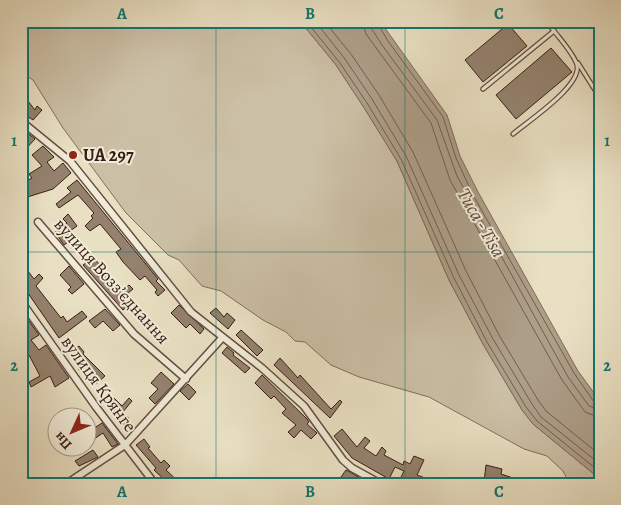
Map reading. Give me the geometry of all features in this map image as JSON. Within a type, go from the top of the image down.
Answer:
[{"type":"street","points":[[21,121],[70,161],[191,312],[262,368],[304,406],[343,460],[352,468],[381,484]]},
{"type":"street","name":"вулиця Воззʼєднання","points":[[38,222],[134,334],[186,380]]},
{"type":"street","name":"вулиця Крянге","points":[[21,301],[154,484]]},
{"type":"street","points":[[66,484],[125,444],[186,380],[222,338]]},
{"type":"lane","points":[[546,21],[600,98]]},
{"type":"lane","points":[[551,27],[558,21]]},
{"type":"lane","points":[[483,89],[554,31]]},
{"type":"lane","points":[[513,134],[567,90],[577,75],[577,63]]},
{"type":"lane","points":[[21,174],[26,172]]},
{"type":"shaded area","points":[[21,21],[300,21],[336,65],[397,161],[449,280],[483,344],[522,410],[533,424],[600,479],[600,484],[570,484],[563,471],[547,456],[524,449],[429,397],[359,377],[331,365],[305,342],[295,341],[286,332],[263,320],[221,291],[202,286],[179,260],[168,255],[126,213],[63,128],[33,80],[21,72]]},
{"type":"water","name":"Тиса - Tisa","points":[[300,21],[380,21],[447,115],[460,156],[478,192],[578,371],[600,401],[600,479],[533,424],[522,410],[483,344],[449,280],[397,161],[336,65]]},
{"type":"building","points":[[508,24],[527,46],[483,82],[465,60]]},
{"type":"building","points":[[551,48],[572,72],[516,119],[496,95]]},
{"type":"building","points":[[24,96],[35,110],[37,106],[42,110],[33,120],[21,112],[21,98]]},
{"type":"building","points":[[21,128],[35,139],[21,154]]},
{"type":"building","points":[[43,146],[54,157],[47,162],[54,171],[63,163],[71,173],[53,189],[21,199],[21,184],[32,178],[29,174],[42,166],[32,155]]},
{"type":"building","points":[[77,180],[158,279],[156,281],[165,290],[158,296],[155,292],[157,290],[145,276],[140,280],[123,262],[116,252],[121,249],[100,224],[90,231],[85,226],[93,218],[91,216],[94,213],[78,195],[59,208],[56,204],[71,192],[67,188]]},
{"type":"building","points":[[68,214],[77,226],[70,231],[75,237],[64,245],[55,232],[67,223],[63,219]]},
{"type":"building","points":[[94,258],[122,291],[129,285],[133,289],[121,299],[127,307],[123,310],[83,265]]},
{"type":"building","points":[[21,262],[34,279],[39,274],[43,278],[36,286],[61,318],[63,316],[67,322],[82,311],[87,317],[59,338],[23,286],[21,288]]},
{"type":"building","points":[[69,266],[84,284],[72,294],[68,290],[71,287],[60,275]]},
{"type":"building","points":[[179,305],[204,329],[200,334],[190,324],[186,328],[171,313]]},
{"type":"building","points":[[216,308],[224,317],[227,313],[235,320],[228,329],[210,313]]},
{"type":"building","points":[[105,309],[120,325],[113,331],[103,321],[95,328],[89,321]]},
{"type":"building","points":[[21,310],[39,335],[31,340],[39,350],[46,345],[69,378],[55,387],[50,376],[31,387],[29,382],[40,376],[29,355],[27,357],[24,353],[21,355]]},
{"type":"building","points":[[241,330],[263,350],[257,356],[236,335]]},
{"type":"building","points":[[79,346],[84,352],[83,354],[105,376],[96,384],[78,369],[81,366],[70,353]]},
{"type":"building","points":[[227,347],[234,353],[233,355],[250,368],[245,373],[222,353]]},
{"type":"building","points":[[280,358],[298,378],[300,375],[331,409],[340,400],[342,402],[330,418],[274,365]]},
{"type":"building","points":[[161,372],[174,384],[155,404],[149,398],[158,389],[151,383]]},
{"type":"building","points":[[262,375],[307,419],[309,422],[307,424],[317,433],[311,439],[301,430],[294,438],[288,432],[296,425],[282,413],[286,409],[274,396],[271,399],[255,383]]},
{"type":"building","points":[[188,384],[196,392],[189,400],[180,391]]},
{"type":"building","points":[[110,394],[122,406],[129,398],[132,401],[122,413],[129,418],[124,425],[114,415],[116,412],[104,400]]},
{"type":"building","points":[[102,423],[118,444],[112,447],[103,433],[98,436],[98,426]]},
{"type":"building","points":[[342,429],[357,447],[365,437],[370,441],[364,448],[376,456],[382,447],[386,451],[384,455],[403,465],[404,461],[410,464],[414,456],[424,460],[417,475],[425,478],[422,484],[404,484],[399,481],[404,471],[395,467],[389,479],[352,458],[334,436]]},
{"type":"building","points":[[144,439],[150,447],[148,448],[161,463],[164,460],[170,466],[166,470],[181,484],[169,484],[154,470],[156,468],[136,445]]},
{"type":"building","points":[[80,458],[96,458],[79,466],[75,461]]},
{"type":"building","points":[[486,465],[502,469],[501,474],[531,484],[484,482]]},
{"type":"building","points":[[346,470],[370,484],[345,484],[347,481],[341,477]]},
{"type":"place","name":"UA 297","points":[[73,155]]}]
